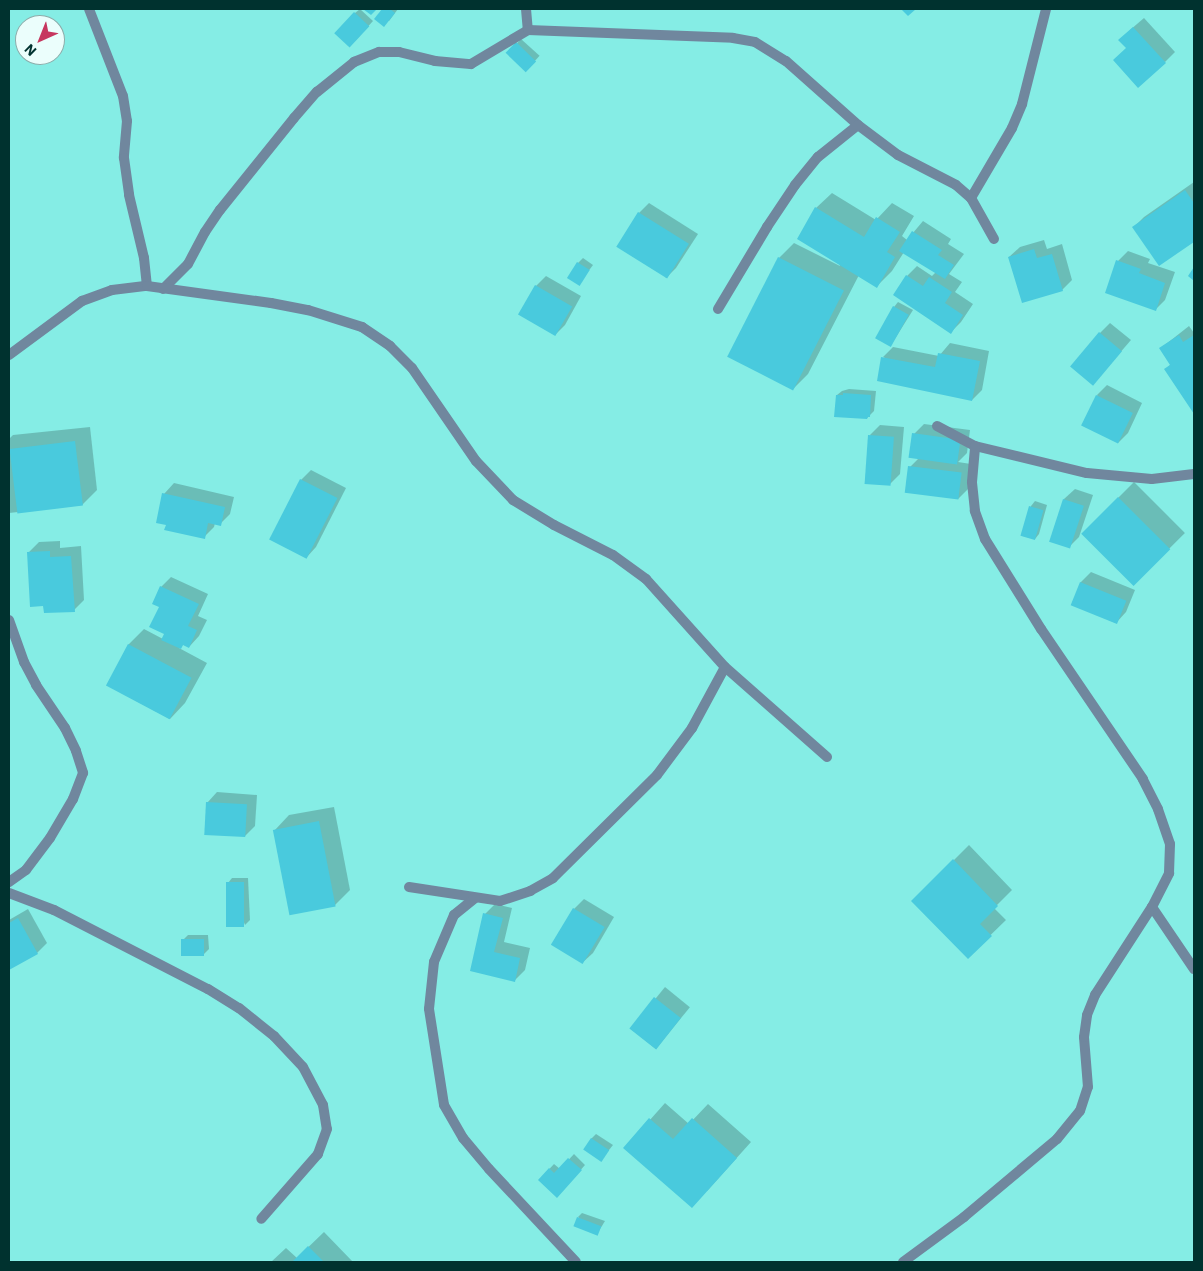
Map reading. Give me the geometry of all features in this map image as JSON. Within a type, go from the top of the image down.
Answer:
[{"type":"street","points":[[89,9],[123,96],[127,121],[125,167],[129,195],[144,258],[146,286]]},
{"type":"street","points":[[526,9],[528,30]]},
{"type":"street","points":[[972,198],[1012,128],[1022,104],[1046,9]]},
{"type":"street","points":[[163,289],[188,264],[205,232],[220,210],[294,118],[316,92],[354,62],[379,52],[399,52],[435,61],[471,64],[528,30],[724,37],[755,42],[774,52],[799,71],[858,125],[898,155],[936,174],[972,198],[994,239]]},
{"type":"street","points":[[718,309],[766,227],[795,185],[818,157],[858,125]]},
{"type":"street","points":[[9,355],[82,301],[112,290],[146,286],[308,310],[362,327],[390,346],[412,368],[476,461],[512,500],[554,525],[613,555],[646,579],[725,668],[826,757]]},
{"type":"street","points":[[937,426],[975,446],[1086,474],[1152,480],[1194,474]]},
{"type":"street","points":[[903,1262],[964,1217],[1057,1139],[1080,1112],[1088,1087],[1084,1037],[1086,1015],[1099,987],[1152,907],[1169,873],[1170,844],[1158,809],[1143,779],[1041,629],[986,539],[975,511],[972,482],[975,446]]},
{"type":"street","points":[[9,620],[24,662],[36,685],[65,728],[76,751],[82,773],[73,799],[50,838],[26,870],[9,882]]},
{"type":"street","points":[[409,887],[500,901],[530,891],[553,878],[657,775],[692,728],[725,668]]},
{"type":"street","points":[[9,893],[54,910],[208,989],[239,1008],[274,1036],[303,1067],[323,1105],[327,1129],[318,1154],[261,1219]]},
{"type":"street","points":[[475,898],[454,914],[434,962],[429,1009],[444,1104],[463,1138],[576,1262]]},
{"type":"street","points":[[1152,907],[1194,969]]},
{"type":"building","points":[[363,9],[377,9],[371,15]]},
{"type":"building","points":[[382,9],[390,9],[395,13],[384,27],[374,19]]},
{"type":"building","points":[[901,9],[916,9],[908,16]]},
{"type":"building","points":[[354,12],[369,26],[350,48],[334,33]]},
{"type":"building","points":[[1133,27],[1166,63],[1138,88],[1113,60],[1126,48],[1118,40]]},
{"type":"building","points":[[516,42],[536,61],[526,72],[506,53]]},
{"type":"building","points":[[1185,190],[1194,203],[1194,242],[1159,266],[1132,227]]},
{"type":"building","points":[[815,207],[864,237],[876,217],[900,232],[887,252],[895,257],[877,288],[797,239]]},
{"type":"building","points":[[638,212],[689,244],[667,279],[616,247]]},
{"type":"building","points":[[912,231],[942,250],[938,255],[954,265],[945,279],[899,251]]},
{"type":"building","points":[[1034,249],[1037,258],[1052,254],[1063,291],[1022,303],[1008,257]]},
{"type":"building","points":[[778,257],[844,291],[793,390],[727,357]]},
{"type":"building","points":[[1116,260],[1141,269],[1139,273],[1165,283],[1156,311],[1105,293]]},
{"type":"building","points":[[577,262],[590,270],[580,286],[567,278]]},
{"type":"building","points":[[1194,267],[1194,281],[1188,276]]},
{"type":"building","points":[[906,275],[923,286],[929,277],[952,292],[945,303],[963,315],[951,334],[893,295]]},
{"type":"building","points":[[535,285],[572,306],[555,336],[518,314]]},
{"type":"building","points":[[893,306],[909,315],[891,347],[875,338]]},
{"type":"building","points":[[1099,332],[1122,351],[1093,386],[1070,366]]},
{"type":"building","points":[[1179,335],[1183,342],[1194,335],[1194,414],[1164,369],[1170,365],[1159,348]]},
{"type":"building","points":[[938,353],[980,361],[972,401],[877,381],[881,357],[935,367]]},
{"type":"building","points":[[843,393],[871,395],[870,417],[867,419],[834,417],[836,395],[843,395]]},
{"type":"building","points":[[1096,395],[1133,413],[1118,444],[1081,426]]},
{"type":"building","points":[[912,433],[961,440],[957,465],[909,458]]},
{"type":"building","points":[[868,435],[894,437],[891,486],[865,484]]},
{"type":"building","points":[[75,441],[83,506],[17,514],[9,449]]},
{"type":"building","points":[[908,466],[962,473],[958,499],[905,493]]},
{"type":"building","points":[[300,479],[337,498],[307,559],[269,540]]},
{"type":"building","points":[[162,493],[225,507],[221,526],[208,523],[205,539],[164,530],[166,525],[156,523]]},
{"type":"building","points":[[1118,497],[1170,549],[1134,586],[1081,534]]},
{"type":"building","points":[[1063,499],[1084,506],[1070,549],[1049,542]]},
{"type":"building","points":[[1029,506],[1043,510],[1035,540],[1020,536]]},
{"type":"building","points":[[50,551],[50,557],[71,556],[75,612],[44,613],[43,606],[30,607],[27,552]]},
{"type":"building","points":[[1080,582],[1126,601],[1117,624],[1071,605]]},
{"type":"building","points":[[160,586],[199,604],[188,626],[197,630],[189,648],[183,645],[181,649],[161,640],[164,634],[149,627],[159,607],[152,604]]},
{"type":"building","points":[[128,644],[192,678],[170,719],[106,685]]},
{"type":"building","points":[[206,802],[247,804],[245,837],[204,835]]},
{"type":"building","points":[[319,821],[336,906],[289,915],[273,830]]},
{"type":"building","points":[[953,859],[998,906],[980,924],[992,936],[968,959],[911,901]]},
{"type":"building","points":[[226,882],[244,882],[244,927],[226,927]]},
{"type":"building","points":[[573,908],[605,927],[583,964],[551,945]]},
{"type":"building","points":[[483,913],[503,918],[494,952],[520,958],[515,982],[470,971]]},
{"type":"building","points":[[18,918],[38,954],[9,970],[9,923]]},
{"type":"building","points":[[181,939],[204,939],[204,956],[181,956]]},
{"type":"building","points":[[654,997],[681,1018],[656,1049],[629,1029]]},
{"type":"building","points":[[649,1118],[673,1139],[692,1118],[737,1158],[692,1208],[623,1148]]},
{"type":"building","points":[[591,1138],[609,1150],[601,1162],[583,1150]]},
{"type":"building","points":[[568,1158],[582,1170],[557,1198],[538,1180],[549,1168],[554,1173]]},
{"type":"building","points":[[577,1217],[601,1226],[598,1236],[573,1226]]},
{"type":"building","points":[[308,1246],[324,1262],[292,1262]]}]
